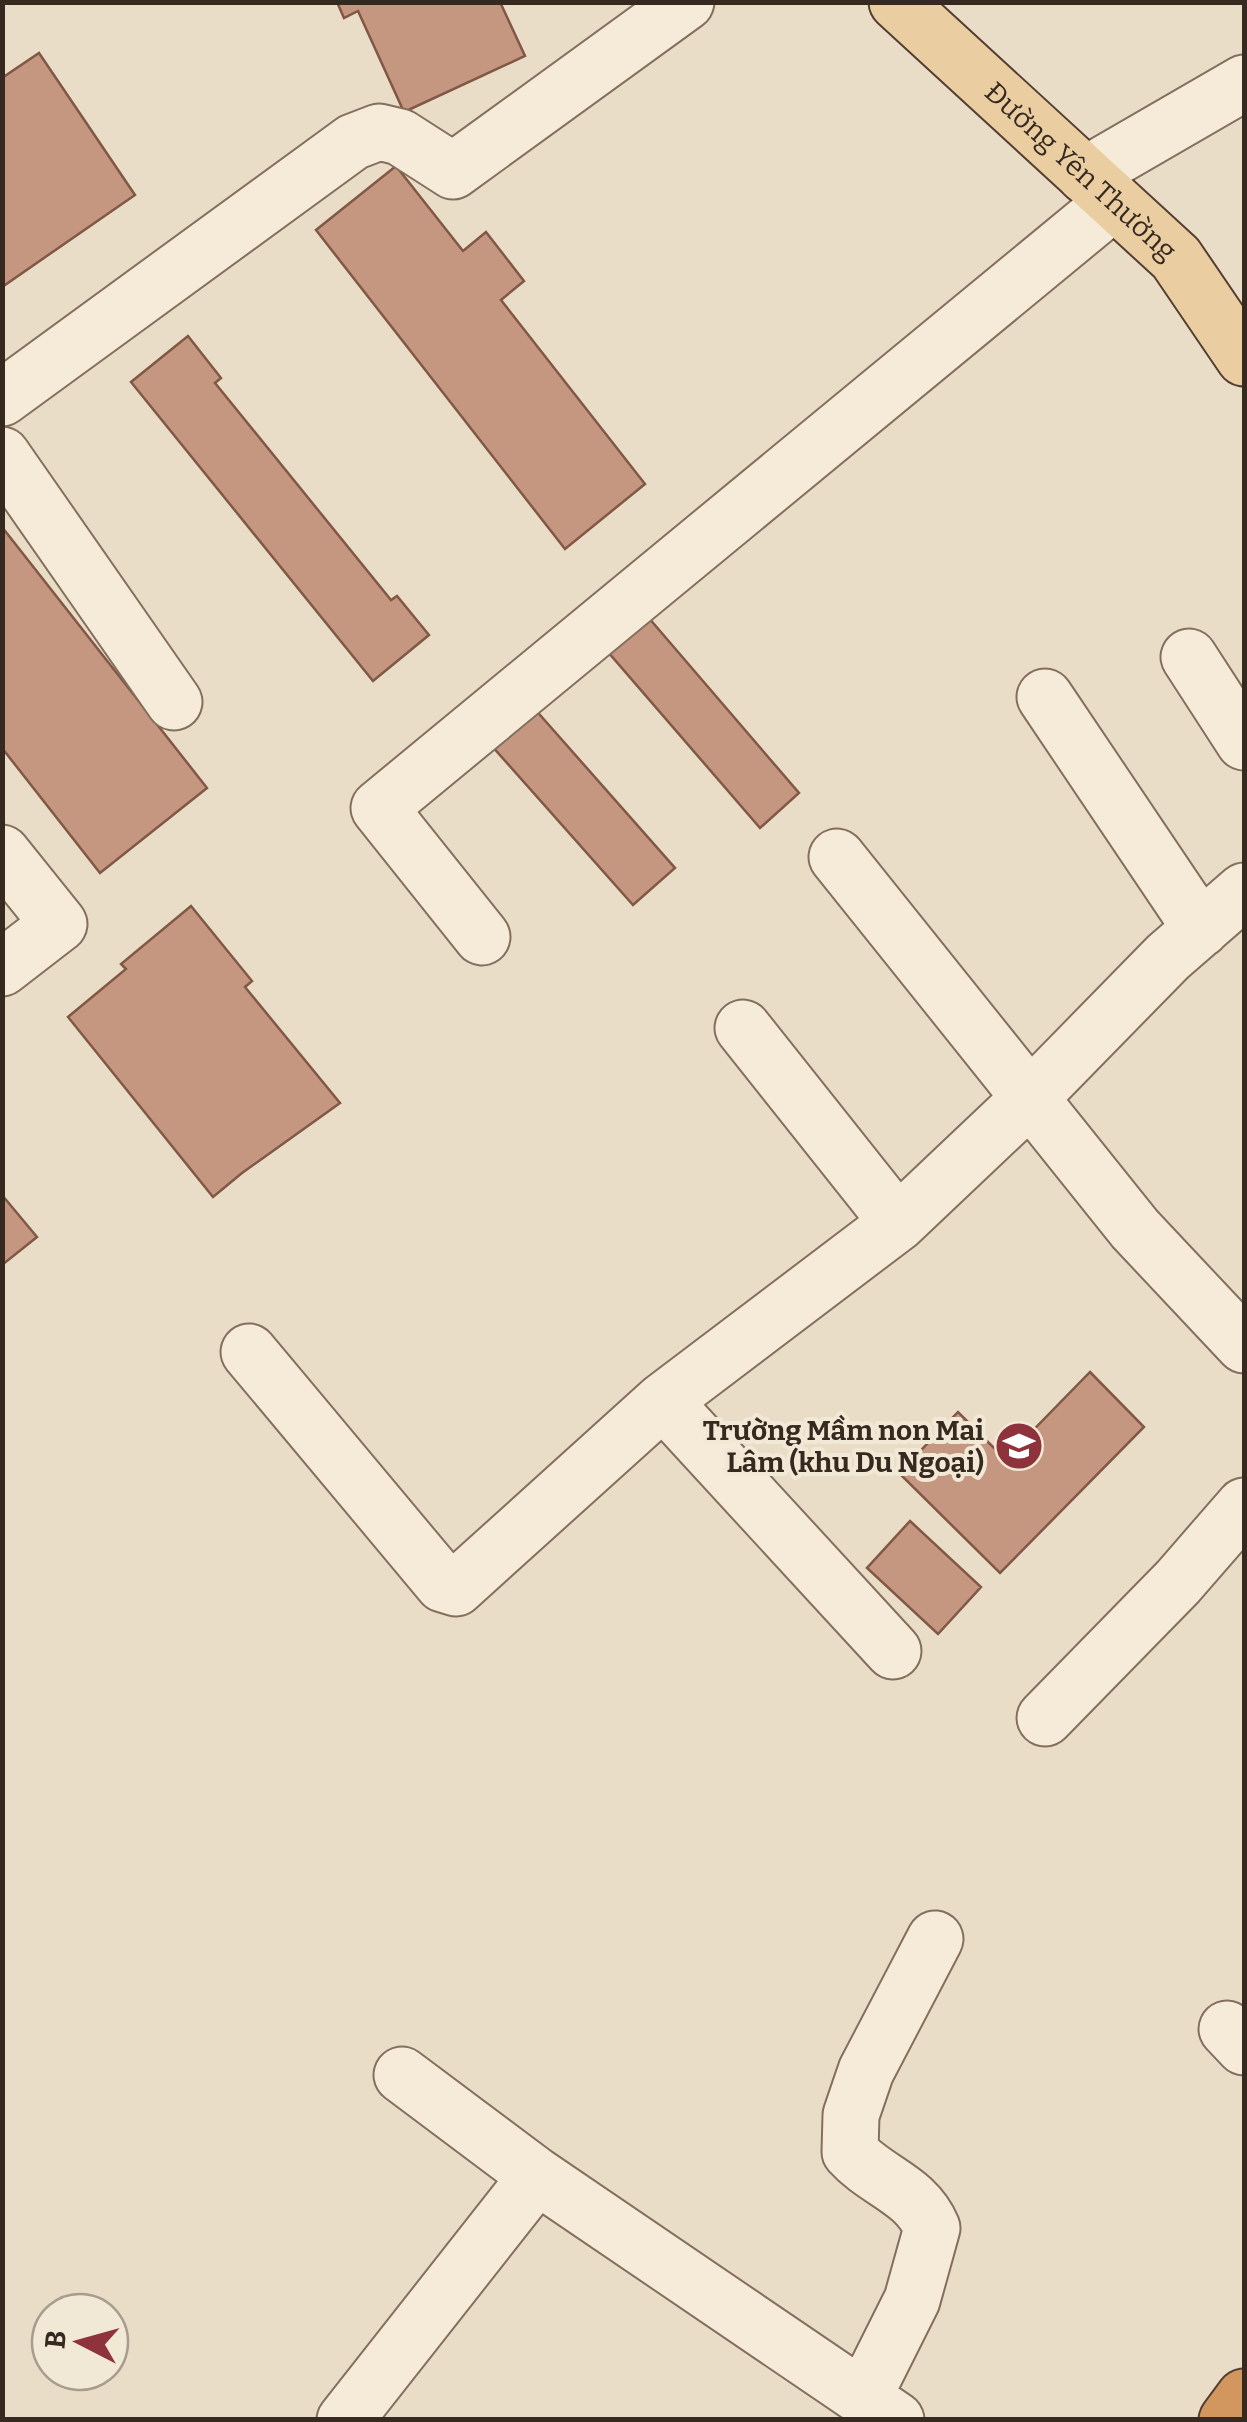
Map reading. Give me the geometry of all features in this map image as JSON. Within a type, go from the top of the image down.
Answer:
[{"type":"highway","points":[[1227,2420],[1244,2397]]},
{"type":"main road","name":"Đường Yên Thường","points":[[897,2],[1176,258],[1244,358]]},
{"type":"street","points":[[2,398],[353,142],[379,132],[400,137],[454,171],[686,2]]},
{"type":"street","points":[[482,937],[379,808],[1099,188],[1244,83]]},
{"type":"street","points":[[2,454],[174,702]]},
{"type":"street","points":[[1189,657],[1244,742]]},
{"type":"street","points":[[1045,697],[1201,929]]},
{"type":"street","points":[[2,853],[59,924],[2,968]]},
{"type":"street","points":[[838,858],[1134,1229],[1237,1322]]},
{"type":"street","points":[[249,1352],[443,1584],[456,1588],[663,1401],[898,1223],[1030,1098],[1168,957],[1244,891]]},
{"type":"street","points":[[743,1028],[898,1223]]},
{"type":"street","points":[[663,1401],[892,1651]]},
{"type":"street","points":[[1046,1718],[1178,1582],[1244,1506]]},
{"type":"street","points":[[402,2075],[537,2176],[880,2408],[932,2228],[923,2208],[913,2198],[850,2152],[851,2114],[866,2072],[936,1940]]},
{"type":"street","points":[[345,2420],[537,2176]]},
{"type":"building","points":[[337,2],[500,2],[525,56],[404,112],[358,11],[344,18]]},
{"type":"building","points":[[39,53],[135,195],[2,287],[2,78]]},
{"type":"building","points":[[396,166],[463,251],[486,232],[524,281],[501,300],[645,484],[565,549],[316,230]]},
{"type":"building","points":[[188,336],[221,378],[215,383],[391,600],[397,596],[429,635],[373,681],[131,382]]},
{"type":"building","points":[[2,527],[207,788],[100,873],[2,748]]},
{"type":"building","points":[[642,610],[799,793],[760,828],[602,645]]},
{"type":"building","points":[[533,707],[675,868],[633,905],[491,745]]},
{"type":"building","points":[[191,906],[252,981],[245,987],[340,1103],[213,1197],[68,1017],[126,969],[121,964]]},
{"type":"building","points":[[2,1195],[37,1237],[2,1265]]},
{"type":"building","points":[[1090,1372],[1144,1427],[1000,1573],[899,1473],[958,1412],[1005,1459]]},
{"type":"building","points":[[910,1521],[981,1587],[938,1634],[867,1568]]},
{"type":"place","name":"Trường Mầm non Mai Lâm (khu Du Ngoại)","points":[[1019,1446]]}]
